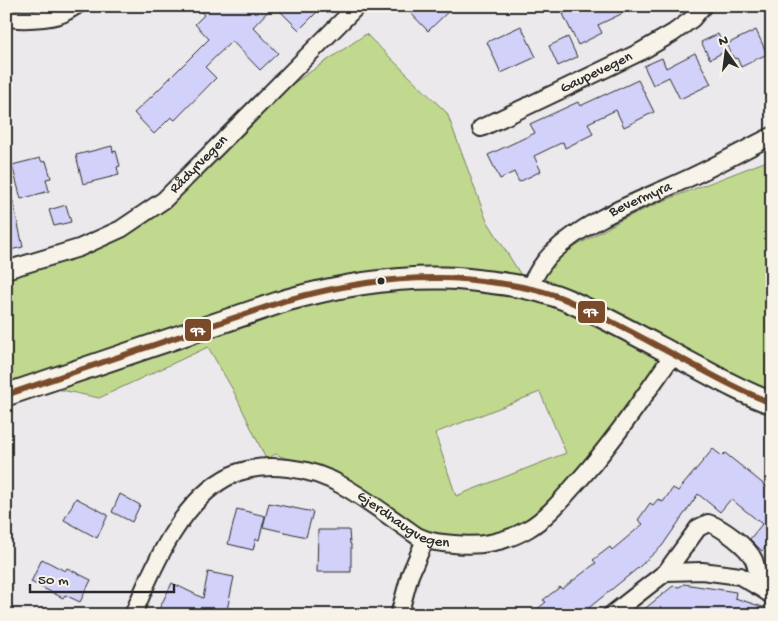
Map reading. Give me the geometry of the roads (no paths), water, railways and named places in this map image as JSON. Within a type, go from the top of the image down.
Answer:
[{"type":"street","points":[[6,17],[33,19],[60,15],[76,6]]},
{"type":"street","name":"Rådyrvegen","points":[[6,270],[79,248],[121,229],[164,200],[357,6]]},
{"type":"street","name":"Gaupevegen","points":[[481,128],[640,52],[673,33],[692,19],[702,6]]},
{"type":"street","name":"Bevermyra","points":[[529,288],[534,275],[552,253],[583,229],[610,214],[690,178],[772,136]]},
{"type":"street","points":[[6,395],[312,293],[368,283],[420,278],[444,278],[529,288],[567,300],[759,399],[772,403]]},
{"type":"street","name":"Gjerdhaugvegen","points":[[133,615],[161,553],[177,526],[202,495],[225,478],[238,472],[266,467],[280,467],[319,475],[344,486],[425,540],[460,545],[477,544],[496,542],[519,534],[542,519],[586,473],[674,355]]},
{"type":"street","points":[[610,615],[666,572],[698,528],[708,523],[719,528],[737,541],[750,554],[754,562],[758,581],[768,593]]},
{"type":"street","points":[[399,615],[410,575],[425,540]]},
{"type":"street","points":[[666,572],[702,571],[740,576],[768,593]]}]
